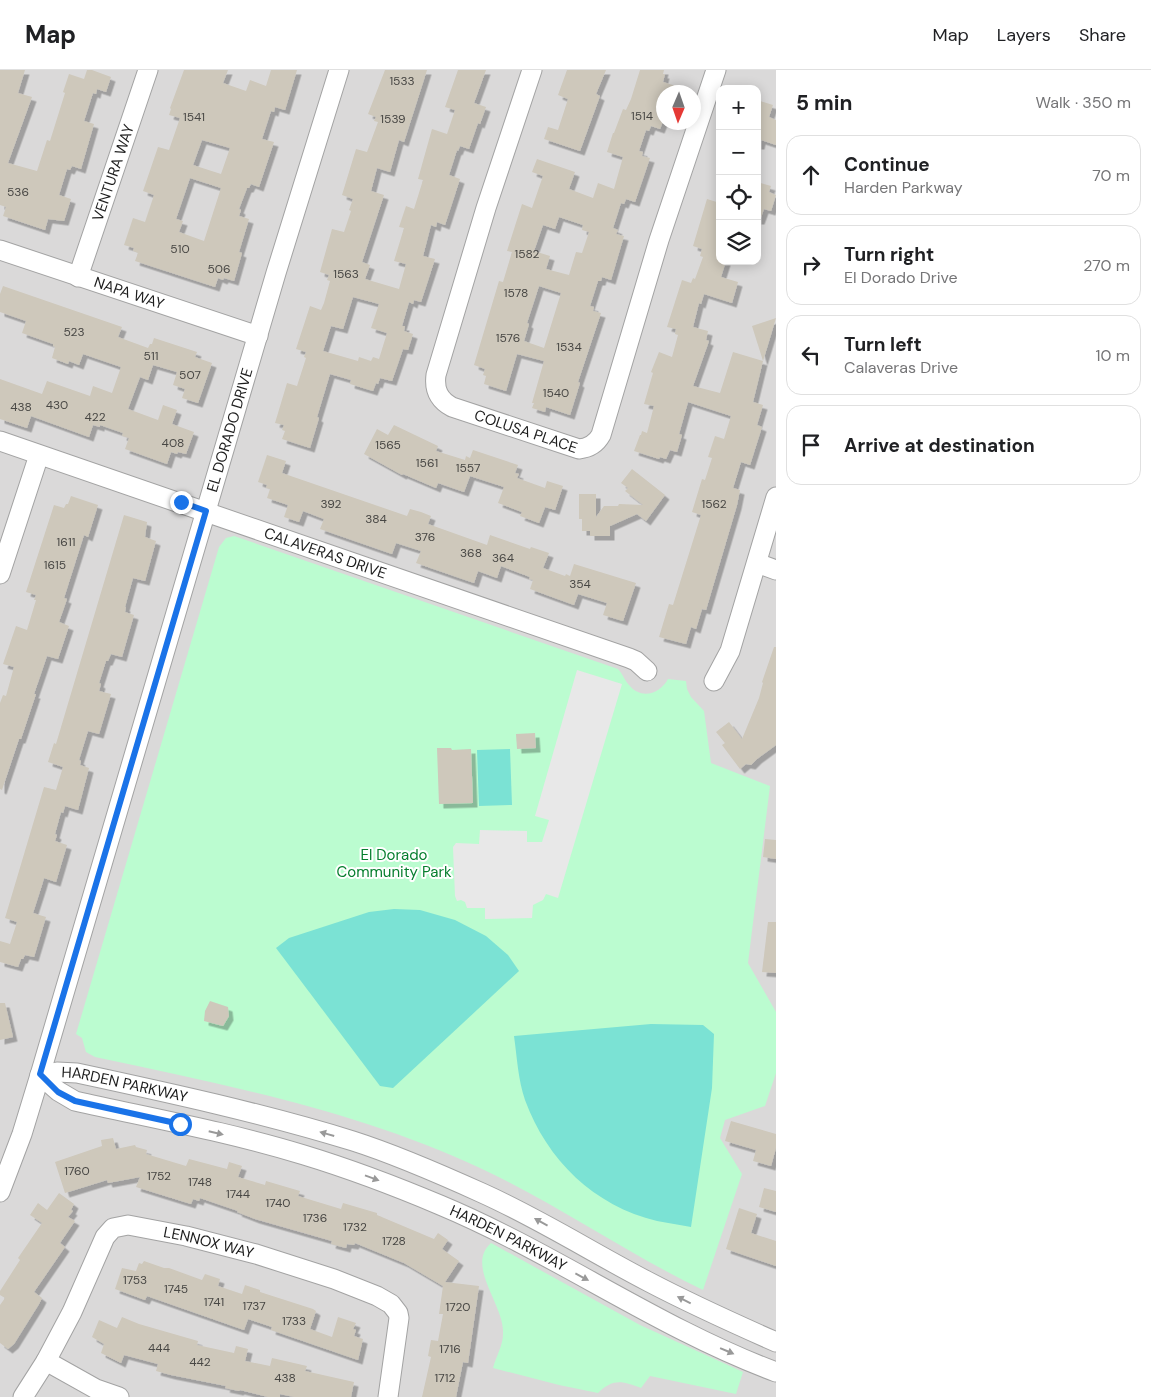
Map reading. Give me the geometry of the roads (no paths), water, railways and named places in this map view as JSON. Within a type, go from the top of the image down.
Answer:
[{"type":"street","name":"VENTURA WAY","points":[[78,276],[148,70]]},
{"type":"street","name":"EL DORADO DRIVE","points":[[0,1192],[19,1142],[40,1074],[302,186],[339,70]]},
{"type":"street","name":"COLUSA PLACE","points":[[532,70],[474,246],[436,375],[436,385],[440,398],[452,407],[579,449],[590,447],[601,435],[659,240],[716,70]]},
{"type":"street","name":"NAPA WAY","points":[[0,250],[258,336]]},
{"type":"street","name":"CALAVERAS DRIVE","points":[[0,441],[629,658],[636,661],[647,671]]},
{"type":"street","points":[[0,574],[39,455]]},
{"type":"street","points":[[714,681],[730,651],[776,497]]},
{"type":"street","points":[[757,563],[776,570]]},
{"type":"street","name":"HARDEN PARKWAY","points":[[40,1074],[58,1072],[77,1073],[210,1102],[355,1142],[483,1193],[530,1216],[649,1282],[713,1314],[776,1342]]},
{"type":"street","name":"HARDEN PARKWAY","points":[[40,1074],[58,1092],[75,1101],[227,1135],[302,1155],[354,1172],[440,1205],[495,1230],[706,1342],[776,1372]]},
{"type":"street","name":"LENNOX WAY","points":[[23,1397],[46,1360],[88,1279],[105,1238],[113,1228],[128,1225],[186,1236],[264,1257],[334,1279],[385,1299],[395,1308],[399,1318],[388,1397]]},
{"type":"street","points":[[46,1360],[96,1389],[120,1397]]},
{"type":"park label","name":"El Dorado Community Park","points":[[394,864]]}]
